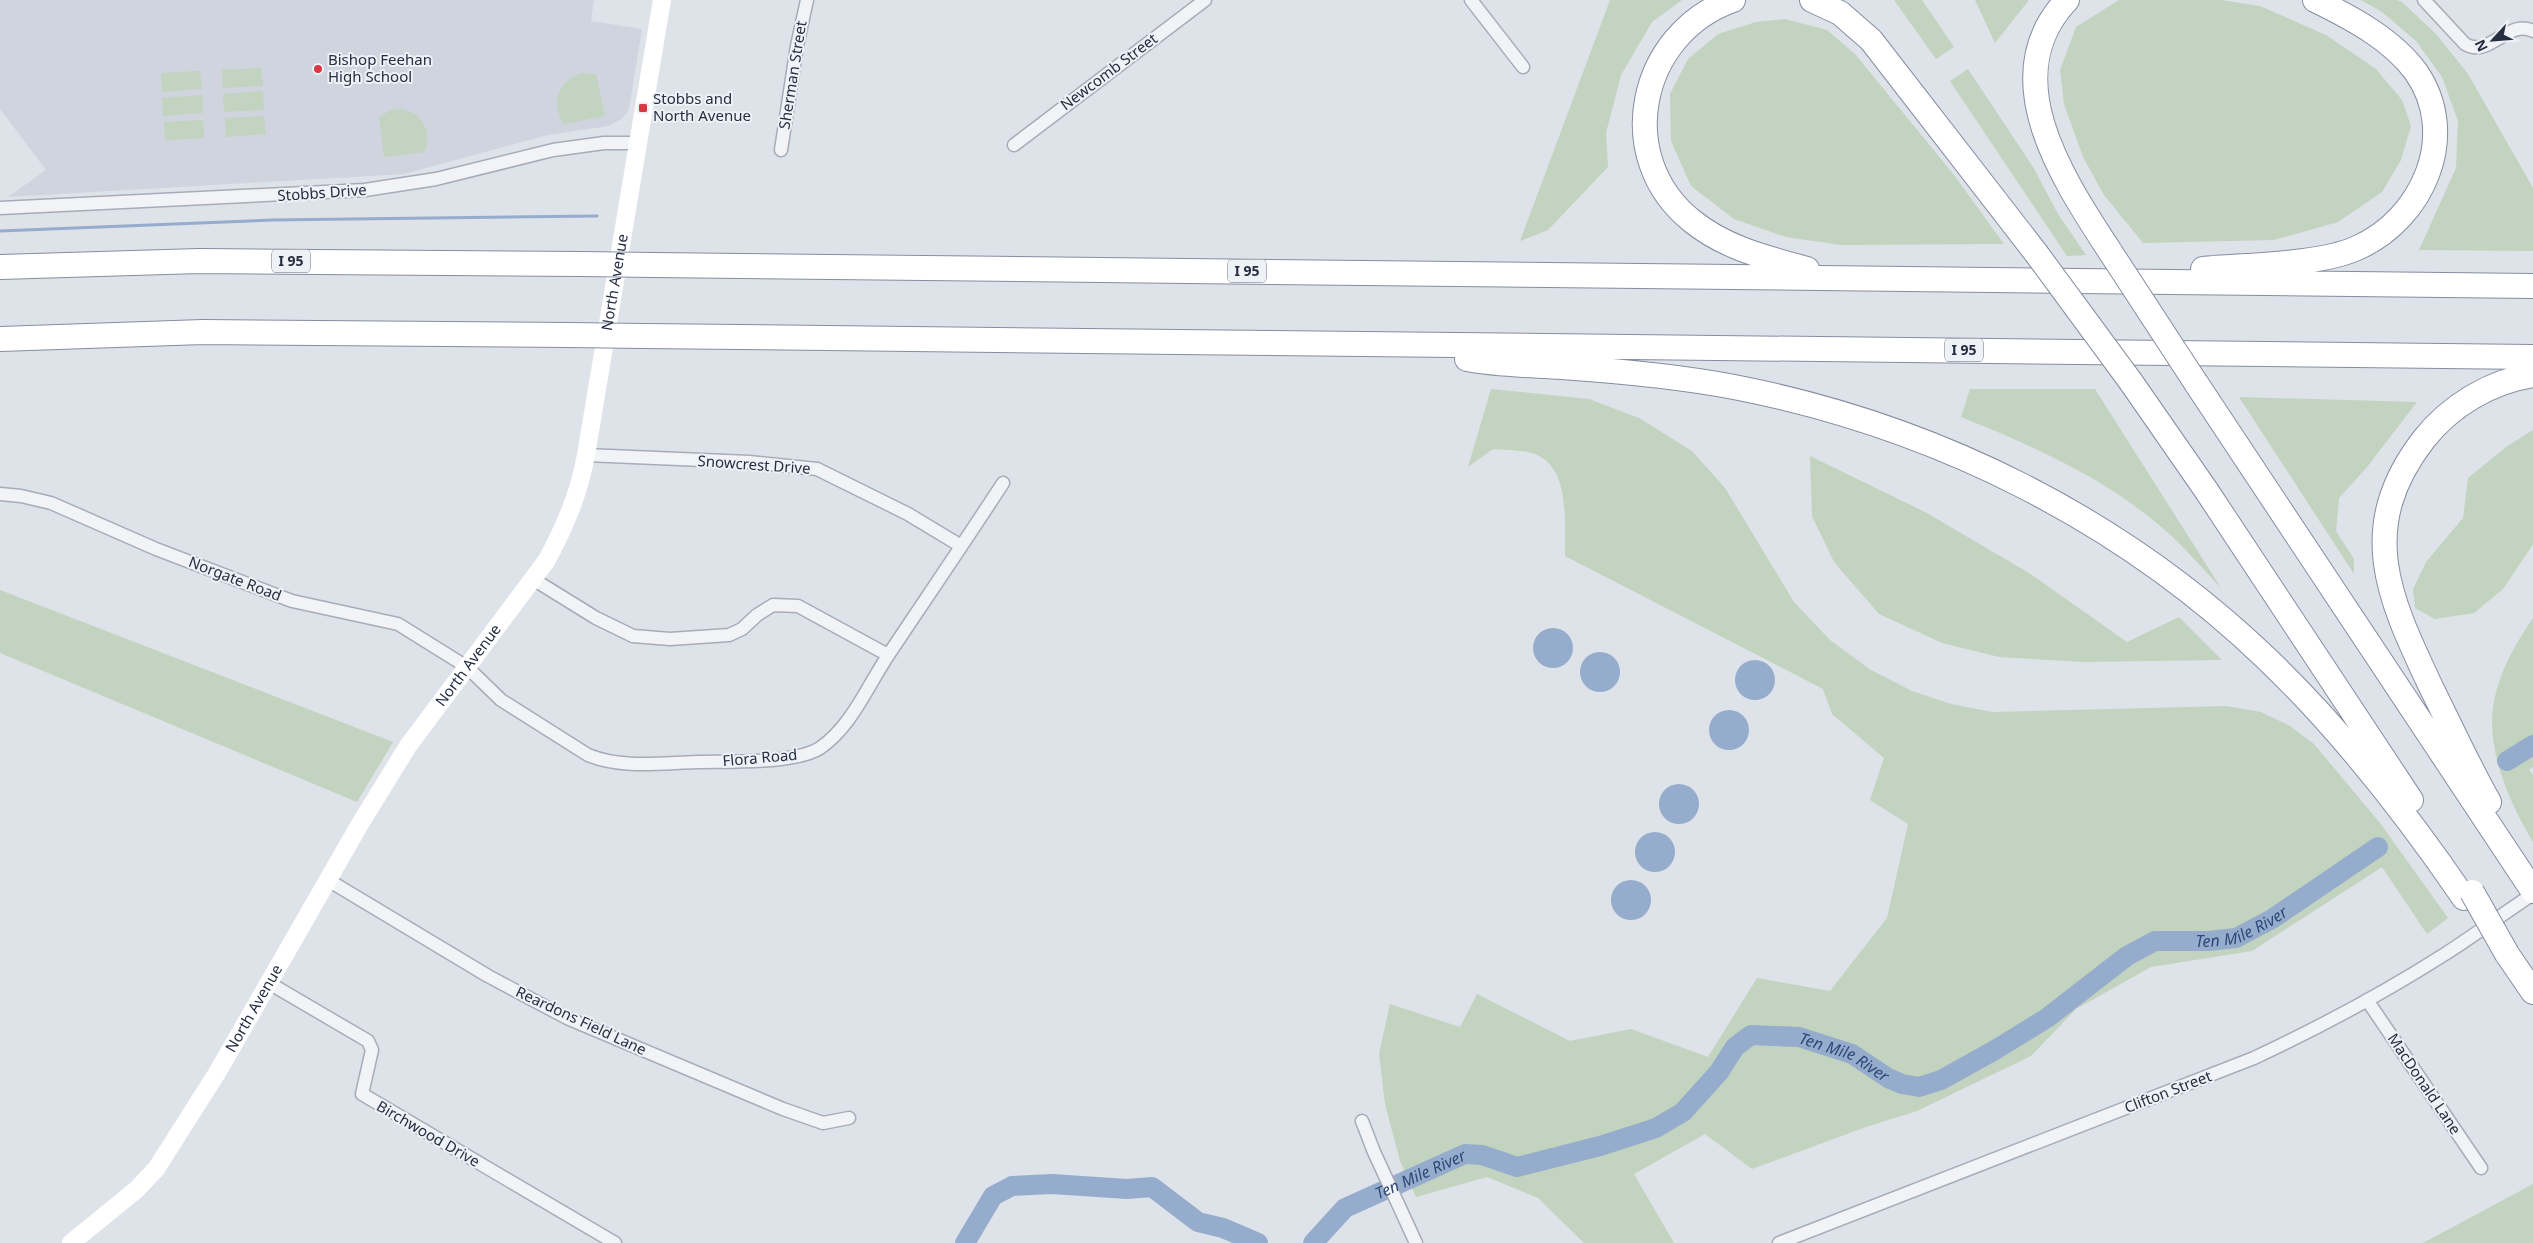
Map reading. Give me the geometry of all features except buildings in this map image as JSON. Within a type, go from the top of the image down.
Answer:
[{"type":"highway","points":[[1733,0],[1713,8],[1688,26],[1677,36],[1659,61],[1648,90],[1644,120],[1651,163],[1672,201],[1686,216],[1704,230],[1755,254],[1840,278]]},
{"type":"highway","points":[[1812,0],[1840,13],[1871,40],[2036,253],[2131,382],[2222,514],[2468,895],[2533,992]]},
{"type":"highway","points":[[2067,0],[2053,17],[2040,44],[2035,73],[2038,103],[2048,142],[2060,170],[2111,253],[2196,383],[2524,864]]},
{"type":"highway","points":[[2135,281],[2200,269],[2322,258],[2345,253],[2370,242],[2386,232],[2411,205],[2428,174],[2434,149],[2435,122],[2428,96],[2415,72],[2396,52],[2358,24],[2314,0]]},
{"type":"highway","name":"I 95","points":[[0,267],[199,261],[2533,286]]},
{"type":"highway","name":"I 95","points":[[0,339],[202,332],[2533,357]]},
{"type":"highway","points":[[1394,344],[1477,360],[1665,377],[1771,394],[1850,415],[1904,434],[1964,458],[2038,493],[2087,521],[2149,562],[2207,606],[2268,660],[2352,749],[2468,895]]},
{"type":"highway","points":[[2533,375],[2507,381],[2475,396],[2454,408],[2432,429],[2414,454],[2398,483],[2388,514],[2385,547],[2388,580],[2400,618],[2484,794],[2524,864],[2533,892]]},
{"type":"main road","name":"North Avenue","points":[[79,1240],[136,1190],[156,1169],[208,1088],[408,746],[547,560],[564,528],[577,495],[586,455],[662,0]]},
{"type":"street","name":"Sherman Street","points":[[781,150],[806,0]]},
{"type":"street","name":"Newcomb Street","points":[[1014,144],[1205,0]]},
{"type":"street","points":[[1471,0],[1523,68]]},
{"type":"street","points":[[2424,0],[2465,44],[2474,48],[2483,47],[2516,30],[2527,28],[2533,32]]},
{"type":"street","name":"Stobbs Drive","points":[[0,208],[120,204],[364,190],[436,179],[553,150],[604,143],[638,143]]},
{"type":"street","name":"Snowcrest Drive","points":[[586,455],[749,462],[817,469],[908,514],[962,546]]},
{"type":"street","name":"Flora Road","points":[[467,667],[501,700],[588,755],[603,762],[652,764],[765,760],[800,756],[820,748],[848,720],[888,655],[1003,483]]},
{"type":"street","name":"Norgate Road","points":[[0,494],[21,496],[52,503],[156,549],[292,602],[398,624],[467,667]]},
{"type":"street","points":[[533,579],[596,618],[633,636],[670,639],[729,635],[742,629],[757,615],[773,605],[798,606],[888,655]]},
{"type":"street","name":"Reardons Field Lane","points":[[328,880],[488,976],[567,1018],[783,1109],[823,1123],[849,1118]]},
{"type":"street","name":"Clifton Street","points":[[1779,1243],[2254,1058],[2321,1027],[2445,954],[2533,892]]},
{"type":"street","name":"Birchwood Drive","points":[[269,983],[368,1042],[372,1050],[362,1094],[615,1243]]},
{"type":"street","name":"MacDonald Lane","points":[[2367,1000],[2481,1168]]},
{"type":"street","points":[[1362,1120],[1374,1152],[1416,1243]]},
{"type":"shaded area","name":"Bishop Feehan High School","points":[[0,0],[594,0],[591,21],[642,29],[629,109],[622,119],[609,126],[548,135],[404,174],[8,197],[46,170],[0,109]]},
{"type":"green space","points":[[1610,0],[1682,0],[1652,22],[1621,75],[1606,133],[1608,167],[1548,230],[1520,241]]},
{"type":"green space","points":[[1894,0],[1922,0],[1954,47],[1936,59]]},
{"type":"green space","points":[[1975,0],[2029,0],[1995,43]]},
{"type":"green space","points":[[2119,0],[2221,0],[2260,6],[2326,35],[2376,69],[2402,100],[2411,126],[2401,160],[2382,192],[2338,222],[2274,240],[2143,243],[2104,195],[2083,157],[2064,104],[2060,70],[2076,27]]},
{"type":"green space","points":[[2361,0],[2397,0],[2402,2],[2437,35],[2468,74],[2533,188],[2533,251],[2419,250],[2456,168],[2458,121],[2442,77],[2416,41],[2382,12]]},
{"type":"green space","points":[[1785,19],[1827,30],[1855,54],[1954,175],[2004,244],[1841,245],[1786,237],[1734,219],[1691,186],[1671,141],[1670,94],[1688,59],[1718,34],[1756,22]]},
{"type":"green space","points":[[261,68],[263,86],[223,88],[222,70]]},
{"type":"green space","points":[[1968,69],[2033,167],[2058,214],[2086,255],[2067,256],[1950,81]]},
{"type":"green space","points":[[200,71],[202,89],[162,92],[161,73]]},
{"type":"green space","points":[[583,73],[596,74],[605,116],[564,124],[558,108],[559,93],[568,81]]},
{"type":"green space","points":[[263,91],[264,110],[224,112],[223,94]]},
{"type":"green space","points":[[202,95],[203,113],[163,116],[162,98]]},
{"type":"green space","points":[[400,109],[414,114],[424,124],[427,137],[424,152],[384,157],[379,117],[389,111]]},
{"type":"green space","points":[[264,116],[266,134],[226,137],[225,118]]},
{"type":"green space","points":[[203,120],[204,138],[165,140],[164,122]]},
{"type":"green space","points":[[1491,389],[1589,399],[1639,418],[1692,451],[1725,488],[1794,602],[1830,640],[1871,670],[1912,691],[1951,704],[1992,712],[2226,706],[2261,712],[2290,726],[2314,744],[2380,823],[2448,918],[2427,934],[2382,867],[2252,951],[2151,967],[2076,1009],[2031,1056],[1917,1111],[1866,1127],[1752,1169],[1705,1134],[1634,1174],[1674,1243],[1584,1243],[1538,1198],[1487,1177],[1416,1197],[1400,1161],[1385,1104],[1379,1054],[1390,1004],[1460,1027],[1477,994],[1570,1041],[1631,1029],[1708,1057],[1757,978],[1830,991],[1887,918],[1908,824],[1870,800],[1884,758],[1832,714],[1823,689],[1565,556],[1563,495],[1559,480],[1552,467],[1542,458],[1528,452],[1493,449],[1468,467]]},
{"type":"green space","points":[[1970,389],[2095,389],[2221,588],[2167,532],[2137,507],[2113,491],[2064,463],[1961,417]]},
{"type":"green space","points":[[2239,397],[2417,402],[2367,467],[2339,498],[2336,531],[2354,559],[2354,574]]},
{"type":"green space","points":[[2533,430],[2533,544],[2503,589],[2474,613],[2435,619],[2415,608],[2413,589],[2426,562],[2463,518],[2468,478],[2506,447]]},
{"type":"green space","points":[[1810,456],[1925,512],[2029,573],[2127,642],[2179,617],[2222,660],[2083,662],[1999,657],[1942,643],[1879,614],[1834,562],[1812,516]]},
{"type":"green space","points":[[0,590],[393,742],[357,802],[0,653]]},
{"type":"green space","points":[[2533,618],[2533,767],[2529,770],[2533,775],[2533,842],[2516,810],[2501,774],[2496,756],[2492,719],[2494,701],[2504,668]]},
{"type":"green space","points":[[2533,1184],[2533,1243],[2423,1243]]},
{"type":"water","points":[[1549,628],[1557,628],[1564,631],[1570,637],[1573,648],[1570,659],[1564,665],[1557,668],[1549,668],[1542,665],[1536,659],[1533,652],[1533,644],[1536,637],[1542,631]]},
{"type":"water","points":[[1596,652],[1604,652],[1611,655],[1617,661],[1620,672],[1617,683],[1611,689],[1604,692],[1596,692],[1589,689],[1583,683],[1580,676],[1580,668],[1583,661],[1589,655]]},
{"type":"water","points":[[1751,660],[1759,660],[1766,663],[1772,669],[1775,680],[1772,691],[1766,697],[1759,700],[1751,700],[1744,697],[1738,691],[1735,684],[1735,676],[1738,669],[1744,663]]},
{"type":"water","points":[[1725,710],[1733,710],[1740,713],[1746,719],[1749,730],[1746,741],[1740,747],[1733,750],[1725,750],[1718,747],[1712,741],[1709,734],[1709,726],[1712,719],[1718,713]]},
{"type":"water","points":[[1675,784],[1683,784],[1690,787],[1696,793],[1699,804],[1696,815],[1690,821],[1683,824],[1675,824],[1668,821],[1662,815],[1659,808],[1659,800],[1662,793],[1668,787]]},
{"type":"water","points":[[1651,832],[1659,832],[1666,835],[1672,841],[1675,852],[1672,863],[1666,869],[1659,872],[1651,872],[1644,869],[1638,863],[1635,856],[1635,848],[1638,841],[1644,835]]},
{"type":"water","points":[[1627,880],[1635,880],[1642,883],[1648,889],[1651,900],[1648,911],[1642,917],[1635,920],[1627,920],[1620,917],[1614,911],[1611,904],[1611,896],[1614,889],[1620,883]]},
{"type":"waterway","points":[[0,231],[272,220],[597,216]]},
{"type":"waterway","name":"Ten Mile River","points":[[2507,761],[2533,745]]},
{"type":"waterway","name":"Ten Mile River","points":[[1313,1243],[1345,1208],[1465,1154],[1482,1155],[1517,1167],[1600,1146],[1656,1128],[1683,1112],[1719,1072],[1735,1047],[1751,1035],[1799,1037],[1852,1054],[1888,1078],[1902,1084],[1919,1087],[1941,1080],[2047,1018],[2127,956],[2155,941],[2209,941],[2236,938],[2272,919],[2378,847]]},
{"type":"waterway","name":"Ten Mile River","points":[[965,1243],[993,1196],[1012,1186],[1052,1184],[1127,1189],[1152,1187],[1198,1222],[1223,1228],[1258,1243]]},
{"type":"place","name":"Bishop Feehan High School","points":[[318,69]]},
{"type":"place","name":"Stobbs and North Avenue","points":[[643,108]]}]
